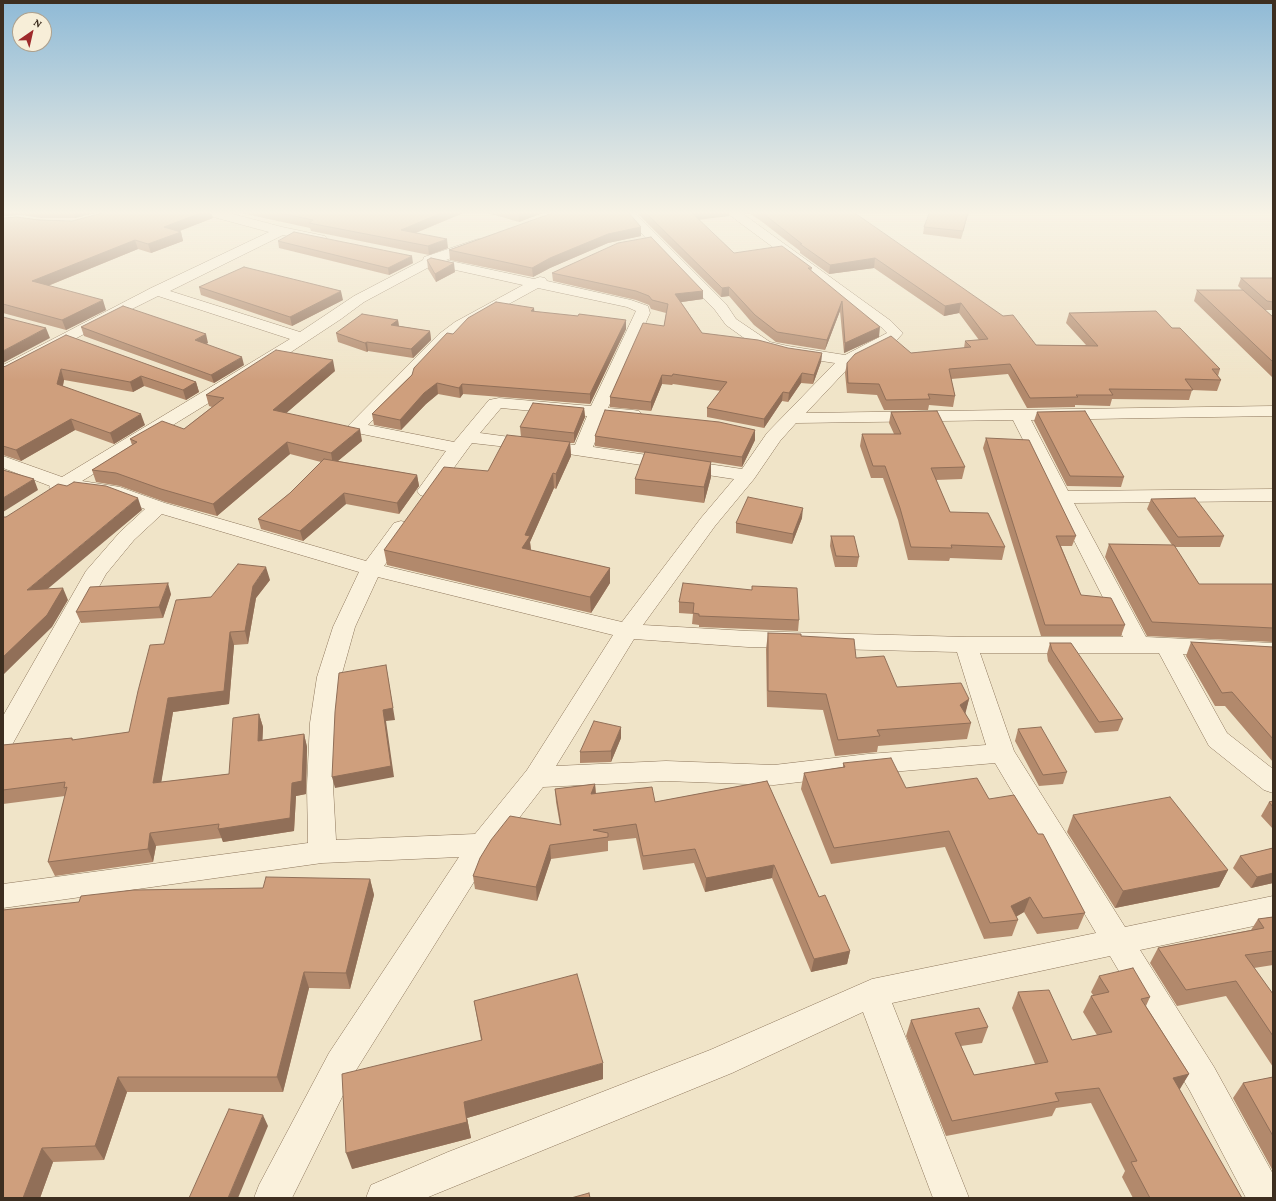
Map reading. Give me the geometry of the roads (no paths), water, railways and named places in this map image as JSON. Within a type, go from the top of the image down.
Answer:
[{"type":"street","points":[[3,372],[156,291],[207,267]]},
{"type":"street","points":[[229,267],[234,268]]},
{"type":"street","points":[[46,496],[217,392],[302,338],[351,297],[415,267]]},
{"type":"street","points":[[461,267],[632,304],[643,309],[643,313],[597,412],[582,451]]},
{"type":"street","points":[[680,267],[721,307],[731,322],[764,345],[846,360]]},
{"type":"street","points":[[272,1198],[341,1064],[482,845],[536,777],[627,631],[708,522],[747,474],[765,435],[791,418],[846,360],[891,338],[895,333],[886,324],[807,267]]},
{"type":"street","points":[[556,272],[460,325],[427,354],[357,426],[358,428],[463,442],[582,451],[747,474]]},
{"type":"street","points":[[156,291],[302,338]]},
{"type":"street","points":[[46,331],[90,345]]},
{"type":"street","points":[[194,383],[217,392]]},
{"type":"street","points":[[322,852],[320,786],[323,723],[329,678],[344,627],[371,569],[463,442],[497,403],[648,417]]},
{"type":"street","points":[[791,418],[1273,411]]},
{"type":"street","points":[[1019,414],[1138,645]]},
{"type":"street","points":[[3,462],[64,484],[114,491],[158,507],[371,569],[627,631],[748,639],[966,645],[1167,645],[1273,650]]},
{"type":"street","points":[[1062,498],[1273,495]]},
{"type":"street","points":[[3,738],[97,571],[127,536],[158,507]]},
{"type":"street","points":[[966,645],[1002,753],[1202,1079],[1266,1198]]},
{"type":"street","points":[[1167,645],[1218,739],[1273,783]]},
{"type":"street","points":[[536,777],[666,771],[774,775],[868,764],[1002,753]]},
{"type":"street","points":[[3,896],[322,852],[482,845]]},
{"type":"street","points":[[384,1198],[448,1170],[720,1062],[872,993],[1273,909]]},
{"type":"street","points":[[872,993],[951,1198]]}]
